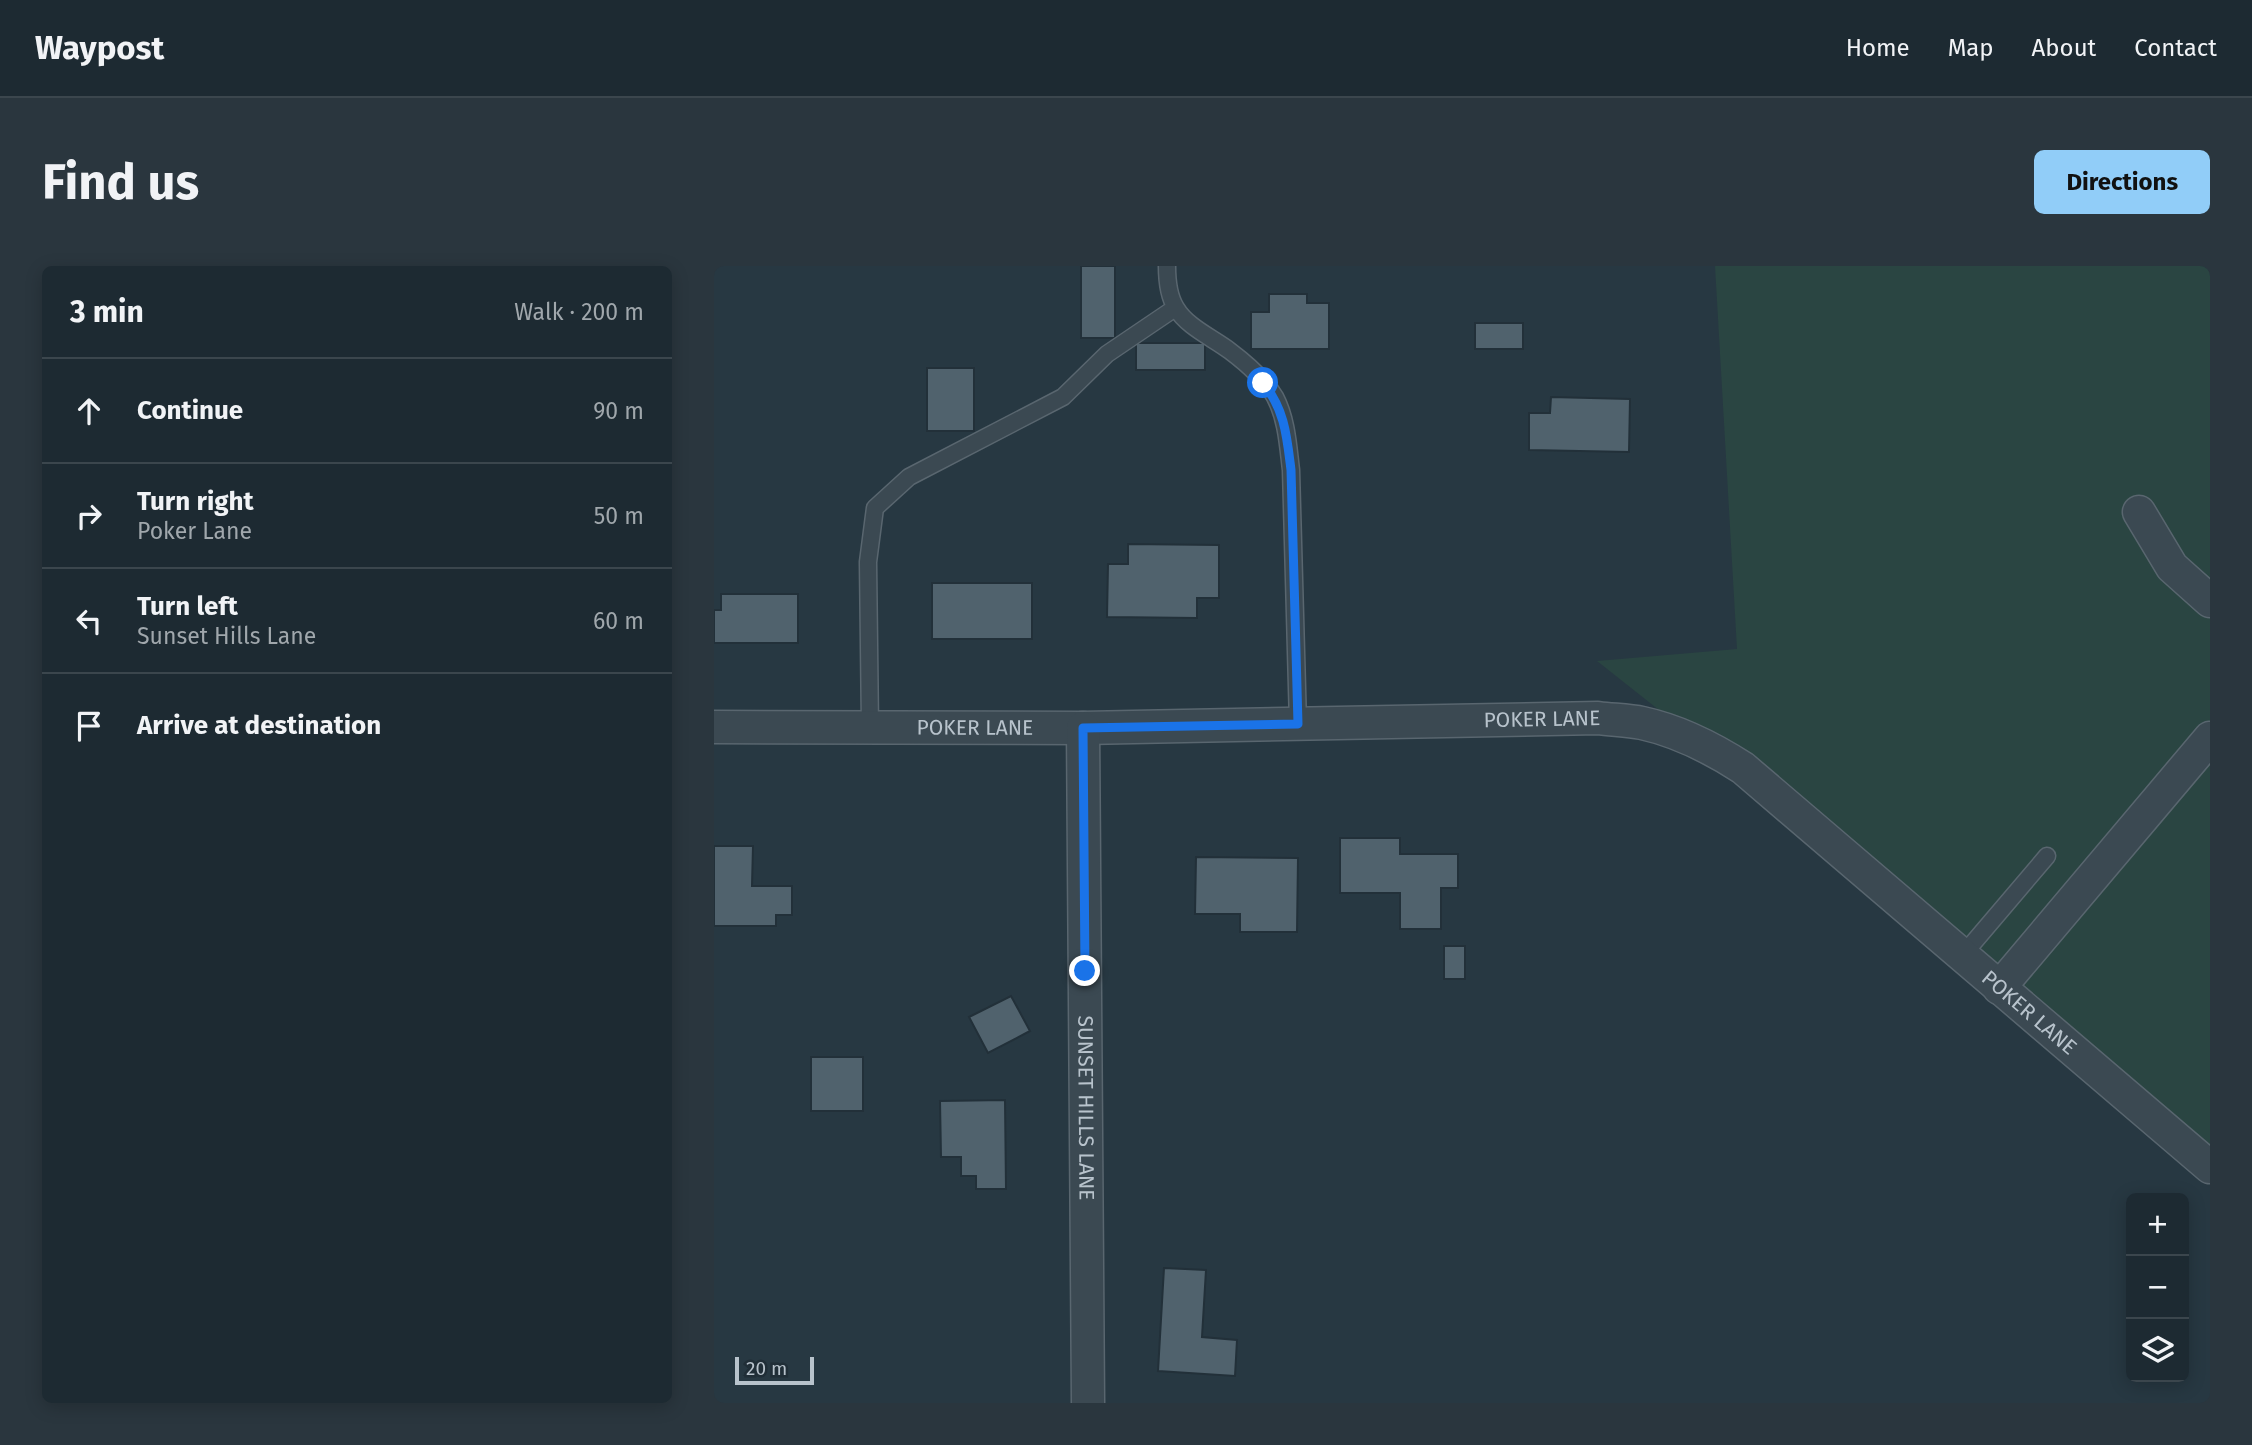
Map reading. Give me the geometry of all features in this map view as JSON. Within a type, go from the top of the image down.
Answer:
[{"type":"street","points":[[2139,512],[2172,567],[2210,601]]},
{"type":"street","name":"POKER LANE","points":[[714,727],[1083,728],[1598,718],[1641,723],[1684,736],[1713,749],[1744,768],[2210,1167]]},
{"type":"street","name":"SUNSET HILLS LANE","points":[[1083,728],[1088,1403]]},
{"type":"street","points":[[1999,988],[2210,738]]},
{"type":"lane","points":[[1167,266],[1167,280],[1175,308],[1199,331],[1230,351],[1252,370],[1275,397],[1286,429],[1291,470],[1298,724]]},
{"type":"lane","points":[[870,727],[867,562],[875,508],[909,477],[1063,397],[1107,354],[1175,308]]},
{"type":"lane","points":[[1962,956],[2047,856]]},
{"type":"green space","points":[[1715,266],[2210,266],[2210,1146],[1597,661],[1737,649]]},
{"type":"building","points":[[1081,266],[1115,266],[1115,338],[1081,338]]},
{"type":"building","points":[[1269,294],[1307,294],[1307,303],[1329,303],[1329,349],[1251,349],[1251,312],[1269,312]]},
{"type":"building","points":[[1475,323],[1523,323],[1523,349],[1475,349]]},
{"type":"building","points":[[1136,343],[1205,343],[1205,370],[1136,370]]},
{"type":"building","points":[[927,368],[974,368],[974,431],[927,431]]},
{"type":"building","points":[[1551,397],[1630,399],[1629,452],[1529,450],[1529,413],[1550,413]]},
{"type":"building","points":[[1128,544],[1219,545],[1219,598],[1197,598],[1197,618],[1107,617],[1108,564],[1128,564]]},
{"type":"building","points":[[932,583],[1032,583],[1032,639],[932,639]]},
{"type":"building","points":[[721,594],[798,594],[798,643],[714,643],[714,610],[721,610]]},
{"type":"building","points":[[1340,838],[1400,838],[1400,854],[1458,854],[1458,888],[1441,888],[1441,929],[1400,929],[1400,893],[1340,893]]},
{"type":"building","points":[[714,846],[753,846],[752,886],[792,886],[792,915],[776,915],[776,926],[714,926]]},
{"type":"building","points":[[1196,857],[1298,858],[1297,932],[1240,932],[1240,914],[1195,914]]},
{"type":"building","points":[[1444,946],[1465,946],[1465,979],[1444,979]]},
{"type":"building","points":[[1011,996],[1030,1031],[988,1053],[969,1017]]},
{"type":"building","points":[[811,1057],[863,1057],[863,1111],[811,1111]]},
{"type":"building","points":[[1005,1100],[1006,1189],[976,1189],[976,1176],[961,1176],[961,1157],[941,1157],[940,1101]]},
{"type":"building","points":[[1164,1268],[1206,1270],[1202,1337],[1237,1340],[1235,1376],[1158,1371]]},
{"type":"route","points":[[1085,971],[1083,728],[1298,724],[1291,470],[1286,429],[1275,397],[1263,383]]}]
